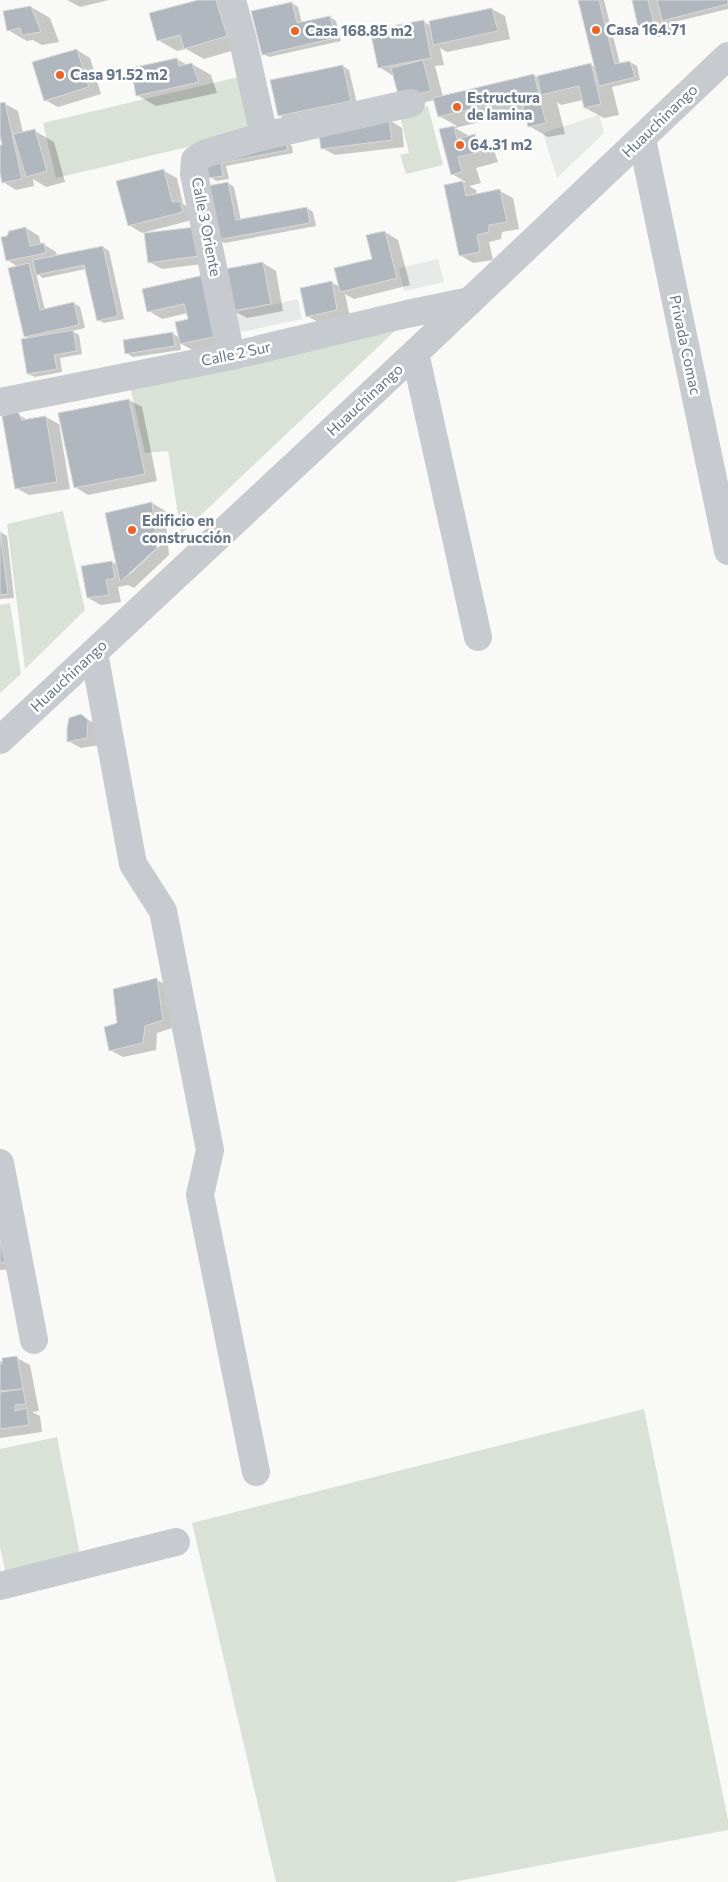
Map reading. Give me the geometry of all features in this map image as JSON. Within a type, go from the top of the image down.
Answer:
[{"type":"street","points":[[232,0],[264,136],[411,103]]},
{"type":"street","name":"Huauchinango","points":[[0,740],[415,353],[728,56]]},
{"type":"street","name":"Calle 3 Oriente","points":[[231,356],[194,174],[196,160],[204,154],[264,136]]},
{"type":"street","name":"Privada Comac","points":[[642,139],[728,552]]},
{"type":"street","name":"Calle 2 Sur","points":[[0,402],[231,356],[470,301]]},
{"type":"street","points":[[415,353],[478,637]]},
{"type":"street","points":[[94,653],[133,864],[163,911],[210,1150],[200,1196],[256,1472]]},
{"type":"street","points":[[0,1164],[34,1340]]},
{"type":"street","points":[[0,1586],[176,1542]]},
{"type":"shaded area","points":[[243,76],[256,131],[56,178],[43,123]]},
{"type":"shaded area","points":[[428,106],[443,165],[406,174],[400,155],[409,153],[399,112]]},
{"type":"shaded area","points":[[599,115],[604,133],[557,178],[543,133]]},
{"type":"shaded area","points":[[438,259],[444,282],[404,291],[399,268]]},
{"type":"shaded area","points":[[298,299],[302,319],[236,333],[232,313]]},
{"type":"shaded area","points":[[400,326],[181,534],[168,451],[145,453],[131,390]]},
{"type":"shaded area","points":[[63,511],[85,610],[25,669],[7,524]]},
{"type":"shaded area","points":[[10,603],[21,674],[0,693],[0,605]]},
{"type":"shaded area","points":[[644,1409],[728,1820],[728,1830],[453,1882],[276,1882],[192,1523]]},
{"type":"shaded area","points":[[57,1437],[82,1565],[8,1584],[0,1547],[0,1449]]},
{"type":"building","points":[[198,0],[216,0],[227,36],[184,49],[180,35],[157,41],[149,13]]},
{"type":"building","name":"Casa 164.71","points":[[578,0],[599,0],[615,64],[630,61],[635,77],[599,86]]},
{"type":"building","points":[[632,0],[648,0],[654,24],[638,27]]},
{"type":"building","points":[[657,0],[728,0],[728,4],[662,21]]},
{"type":"building","name":"Casa 168.85 m2","points":[[292,2],[297,23],[330,16],[335,38],[262,55],[251,11]]},
{"type":"building","points":[[31,6],[41,32],[22,35],[20,28],[7,31],[3,11]]},
{"type":"building","points":[[492,8],[498,31],[433,45],[429,21]]},
{"type":"building","points":[[424,20],[431,58],[378,68],[370,30]]},
{"type":"building","name":"Casa 91.52 m2","points":[[77,49],[89,87],[44,101],[32,62]]},
{"type":"building","points":[[177,58],[179,66],[192,63],[199,82],[136,96],[131,68]]},
{"type":"building","points":[[423,60],[431,91],[399,98],[391,68]]},
{"type":"building","name":"Estructura de lamina","points":[[591,63],[601,104],[584,108],[579,86],[541,95],[537,76]]},
{"type":"building","points":[[343,65],[351,101],[278,116],[270,80]]},
{"type":"building","name":"Estructura de lamina","points":[[534,74],[546,123],[528,127],[521,97],[438,117],[433,98]]},
{"type":"building","points":[[5,102],[22,179],[2,183],[0,173],[0,145],[2,145],[0,136],[0,103]]},
{"type":"building","points":[[389,119],[392,140],[321,149],[318,128]]},
{"type":"building","name":"64.31 m2","points":[[454,126],[457,139],[475,134],[480,152],[458,157],[462,172],[451,175],[439,129]]},
{"type":"building","points":[[35,129],[47,171],[26,177],[13,134]]},
{"type":"building","points":[[286,141],[288,150],[221,163],[223,176],[209,178],[206,164]]},
{"type":"building","points":[[164,169],[172,202],[180,201],[183,212],[128,226],[116,181]]},
{"type":"building","points":[[463,181],[466,196],[500,189],[507,222],[489,225],[489,232],[477,235],[480,252],[459,256],[444,185]]},
{"type":"building","points":[[228,182],[236,220],[307,207],[310,223],[217,240],[207,186]]},
{"type":"building","points":[[26,227],[30,246],[44,243],[46,253],[6,261],[1,237],[7,236],[9,231]]},
{"type":"building","points":[[195,227],[199,256],[148,263],[144,233]]},
{"type":"building","points":[[385,231],[397,278],[340,292],[334,268],[372,259],[366,235]]},
{"type":"building","points":[[103,246],[118,316],[97,321],[84,265],[36,275],[33,260]]},
{"type":"building","points":[[263,262],[271,304],[233,311],[225,269]]},
{"type":"building","points":[[29,263],[40,310],[74,302],[79,325],[24,337],[8,268]]},
{"type":"building","points":[[204,275],[218,336],[180,344],[175,322],[188,319],[184,304],[147,312],[142,289]]},
{"type":"building","points":[[332,281],[337,310],[306,317],[300,288]]},
{"type":"building","points":[[73,330],[77,351],[54,355],[57,369],[27,374],[21,339]]},
{"type":"building","points":[[173,332],[175,346],[125,354],[123,340]]},
{"type":"building","points":[[129,399],[145,474],[74,488],[58,413]]},
{"type":"building","points":[[18,412],[22,420],[46,416],[57,482],[15,489],[2,416]]},
{"type":"building","name":"Edificio en construcción","points":[[152,502],[157,548],[120,582],[105,513]]},
{"type":"building","points":[[0,531],[8,594],[0,595]]},
{"type":"building","points":[[112,561],[115,578],[106,580],[109,595],[87,598],[81,566]]},
{"type":"building","points":[[81,714],[88,720],[87,738],[67,742],[69,718]]},
{"type":"building","points":[[157,978],[163,1020],[145,1026],[143,1043],[109,1051],[104,1027],[117,1023],[113,989]]},
{"type":"building","points":[[0,1240],[5,1262],[0,1263]]},
{"type":"building","points":[[17,1356],[23,1389],[0,1391],[0,1364],[2,1364],[2,1358]]},
{"type":"building","points":[[23,1389],[26,1404],[15,1405],[15,1411],[27,1408],[29,1425],[0,1429],[0,1392]]},
{"type":"place","name":"Casa 164.71","points":[[596,30]]},
{"type":"place","name":"Casa 168.85 m2","points":[[295,31]]},
{"type":"place","name":"Casa 91.52 m2","points":[[60,75]]},
{"type":"place","name":"Estructura de lamina","points":[[457,107]]},
{"type":"place","name":"64.31 m2","points":[[460,145]]},
{"type":"place","name":"Edificio en construcción","points":[[132,530]]}]
